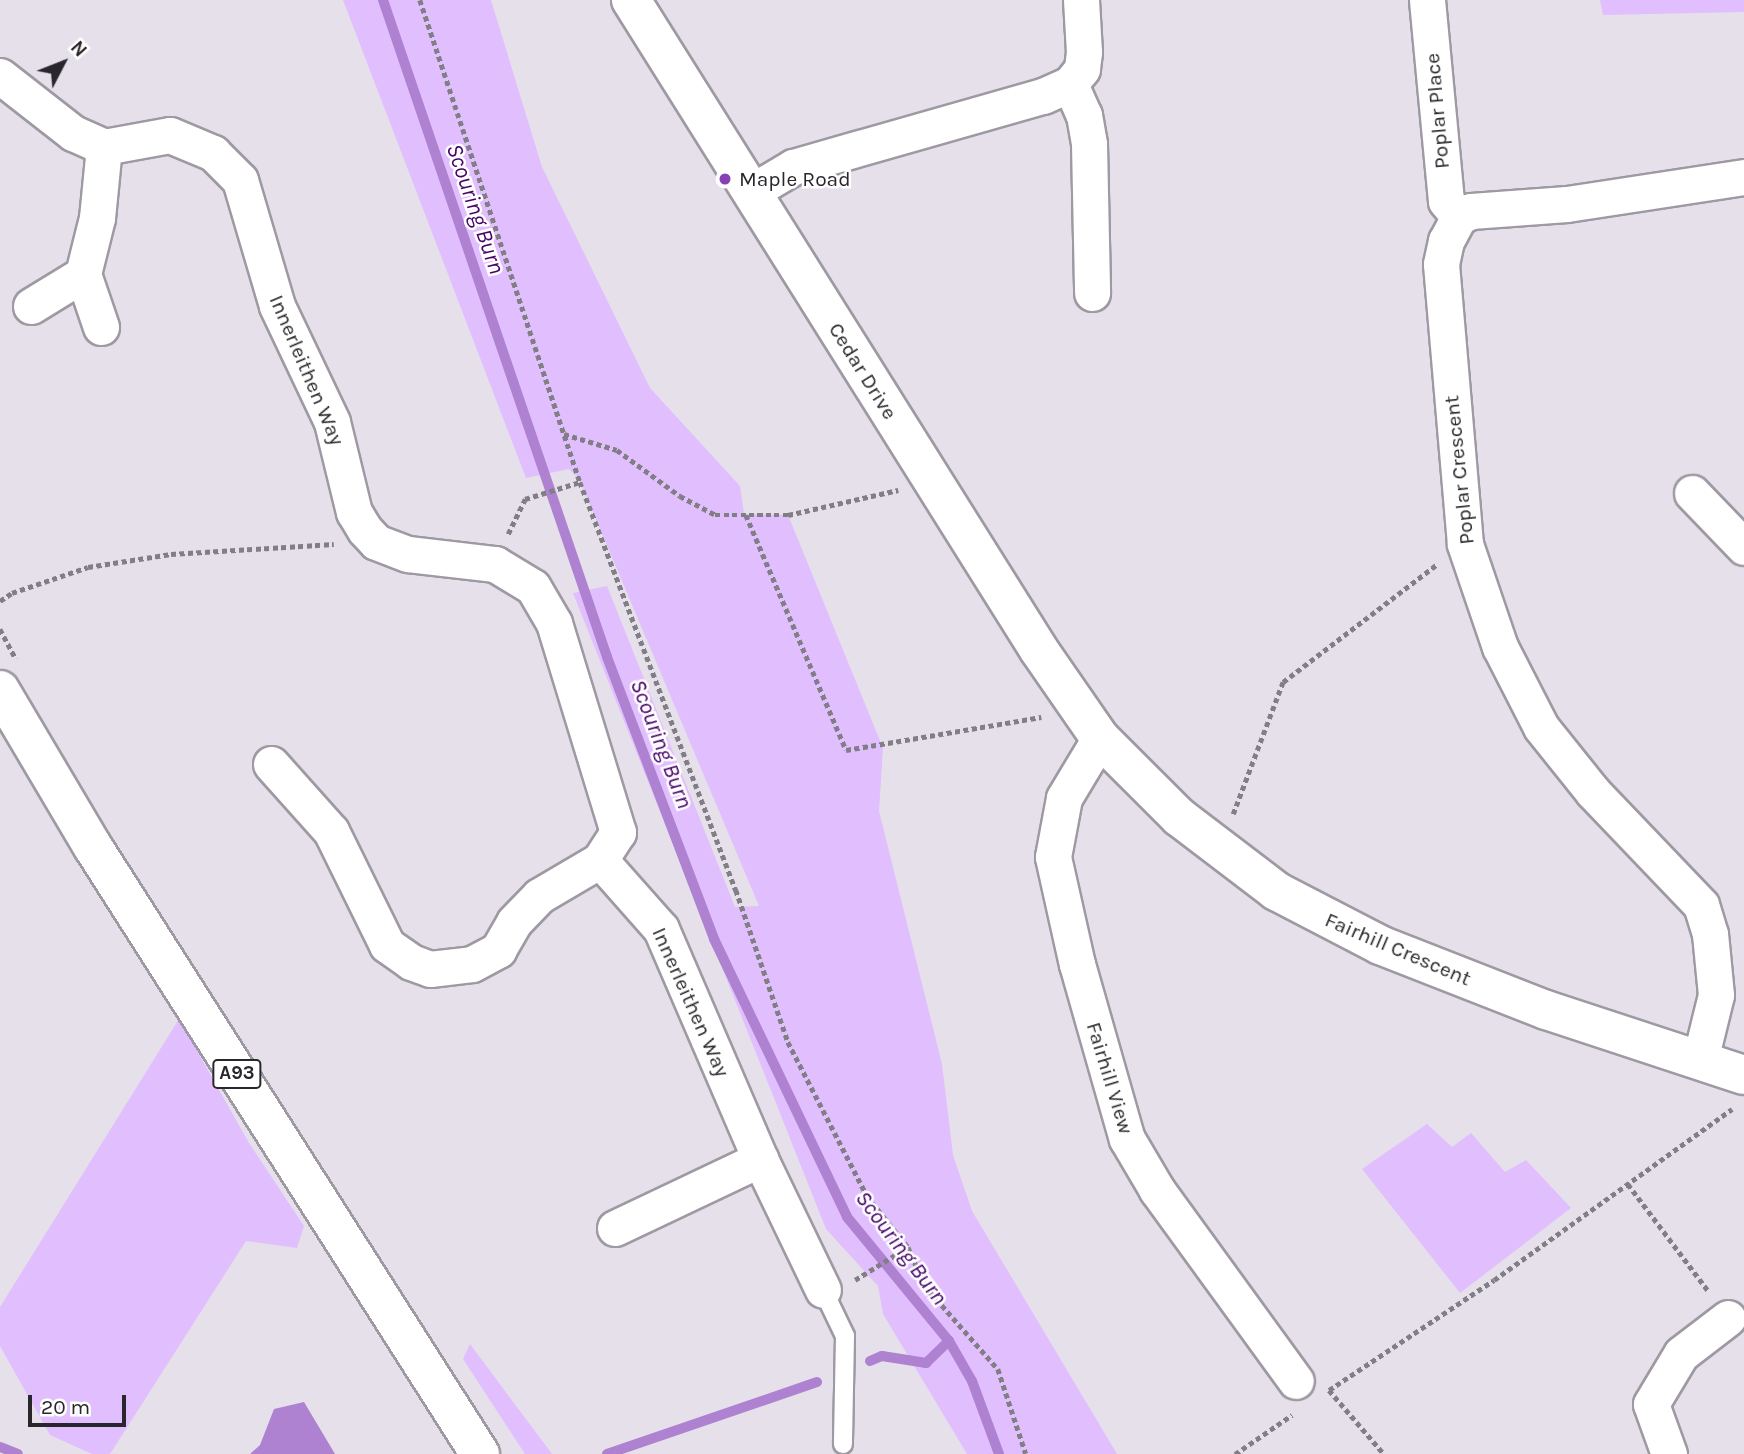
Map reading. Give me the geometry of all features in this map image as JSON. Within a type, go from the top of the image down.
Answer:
[{"type":"street","name":"Cedar Drive","points":[[631,0],[933,482],[1090,724]]},
{"type":"street","points":[[751,192],[793,167],[1043,96],[1070,84],[1082,69],[1084,52],[1081,0]]},
{"type":"street","name":"Poplar Place","points":[[1426,0],[1446,201],[1460,217]]},
{"type":"street","points":[[0,76],[73,133],[104,147],[97,218],[83,274],[101,327]]},
{"type":"street","points":[[1070,84],[1084,114],[1090,145],[1092,293]]},
{"type":"street","name":"Innerleithen Way","points":[[104,147],[170,135],[213,153],[240,180],[277,306],[332,422],[354,512],[376,542]]},
{"type":"street","points":[[1460,217],[1471,211],[1567,204],[1744,177]]},
{"type":"street","name":"Poplar Crescent","points":[[1460,217],[1446,241],[1441,264],[1465,544],[1500,647],[1541,727],[1593,792],[1701,905],[1710,934],[1716,995],[1700,1060]]},
{"type":"street","points":[[31,306],[83,274]]},
{"type":"street","points":[[1692,493],[1744,547]]},
{"type":"street","points":[[271,764],[331,831],[387,945],[411,962],[430,969],[472,964],[498,950],[514,922],[539,896],[600,860],[618,832],[554,623],[533,587],[495,564],[408,554],[376,542]]},
{"type":"street","name":"A93","points":[[0,690],[93,847],[480,1454]]},
{"type":"street","name":"Fairhill Crescent","points":[[1090,724],[1179,817],[1276,891],[1380,945],[1546,1010],[1744,1075]]},
{"type":"street","name":"Fairhill View","points":[[1090,724],[1064,798],[1053,857],[1077,964],[1127,1139],[1157,1190],[1303,1397]]},
{"type":"street","name":"Innerleithen Way","points":[[600,860],[661,929],[760,1159],[823,1290]]},
{"type":"street","points":[[615,1228],[760,1159]]},
{"type":"street","points":[[1669,1454],[1651,1404],[1681,1354],[1728,1318]]},
{"type":"lane","points":[[823,1290],[845,1336],[843,1444]]},
{"type":"path","points":[[420,0],[580,482],[736,890],[788,1042],[867,1196],[908,1247],[925,1286],[998,1369],[1026,1454]]},
{"type":"path","points":[[564,434],[617,450],[680,496],[715,515],[788,514],[933,482]]},
{"type":"path","points":[[495,564],[525,499],[580,482]]},
{"type":"path","points":[[746,515],[846,750],[1090,724]]},
{"type":"path","points":[[0,601],[12,593],[88,567],[143,558],[376,542]]},
{"type":"path","points":[[1220,848],[1283,682],[1465,544]]},
{"type":"path","points":[[1235,1454],[1303,1397],[1329,1390],[1628,1184],[1744,1100]]},
{"type":"path","points":[[1628,1184],[1728,1318]]},
{"type":"path","points":[[875,1268],[908,1247]]},
{"type":"path","points":[[1329,1390],[1384,1454]]},
{"type":"shaded area","points":[[343,0],[491,0],[542,167],[650,388],[740,486],[744,514],[788,515],[883,748],[879,811],[942,1064],[953,1155],[972,1211],[1117,1454],[967,1454],[883,1314],[878,1286],[826,1229],[573,593],[607,586],[735,907],[759,906],[579,479],[569,469],[526,478]]},
{"type":"shaded area","points":[[1600,0],[1744,0],[1744,12],[1603,15]]},
{"type":"shaded area","points":[[179,1019],[249,1143],[304,1226],[297,1248],[246,1241],[110,1454],[92,1454],[50,1435],[0,1346],[0,1307]]},
{"type":"shaded area","points":[[1427,1124],[1452,1147],[1471,1133],[1505,1172],[1526,1160],[1571,1208],[1460,1293],[1362,1169]]},
{"type":"shaded area","points":[[470,1344],[552,1454],[525,1454],[463,1359]]},
{"type":"shaded area","points":[[304,1402],[335,1454],[250,1454],[260,1445],[274,1409]]},
{"type":"waterway","name":"Scouring Burn","points":[[383,0],[607,657],[714,939],[847,1217],[949,1341],[972,1381],[999,1454]]},
{"type":"waterway","points":[[870,1361],[882,1356],[926,1363],[949,1341]]},
{"type":"waterway","points":[[607,1454],[817,1382]]},
{"type":"waterway","points":[[0,1447],[18,1454]]},
{"type":"place","name":"Maple Road","points":[[725,179]]}]
